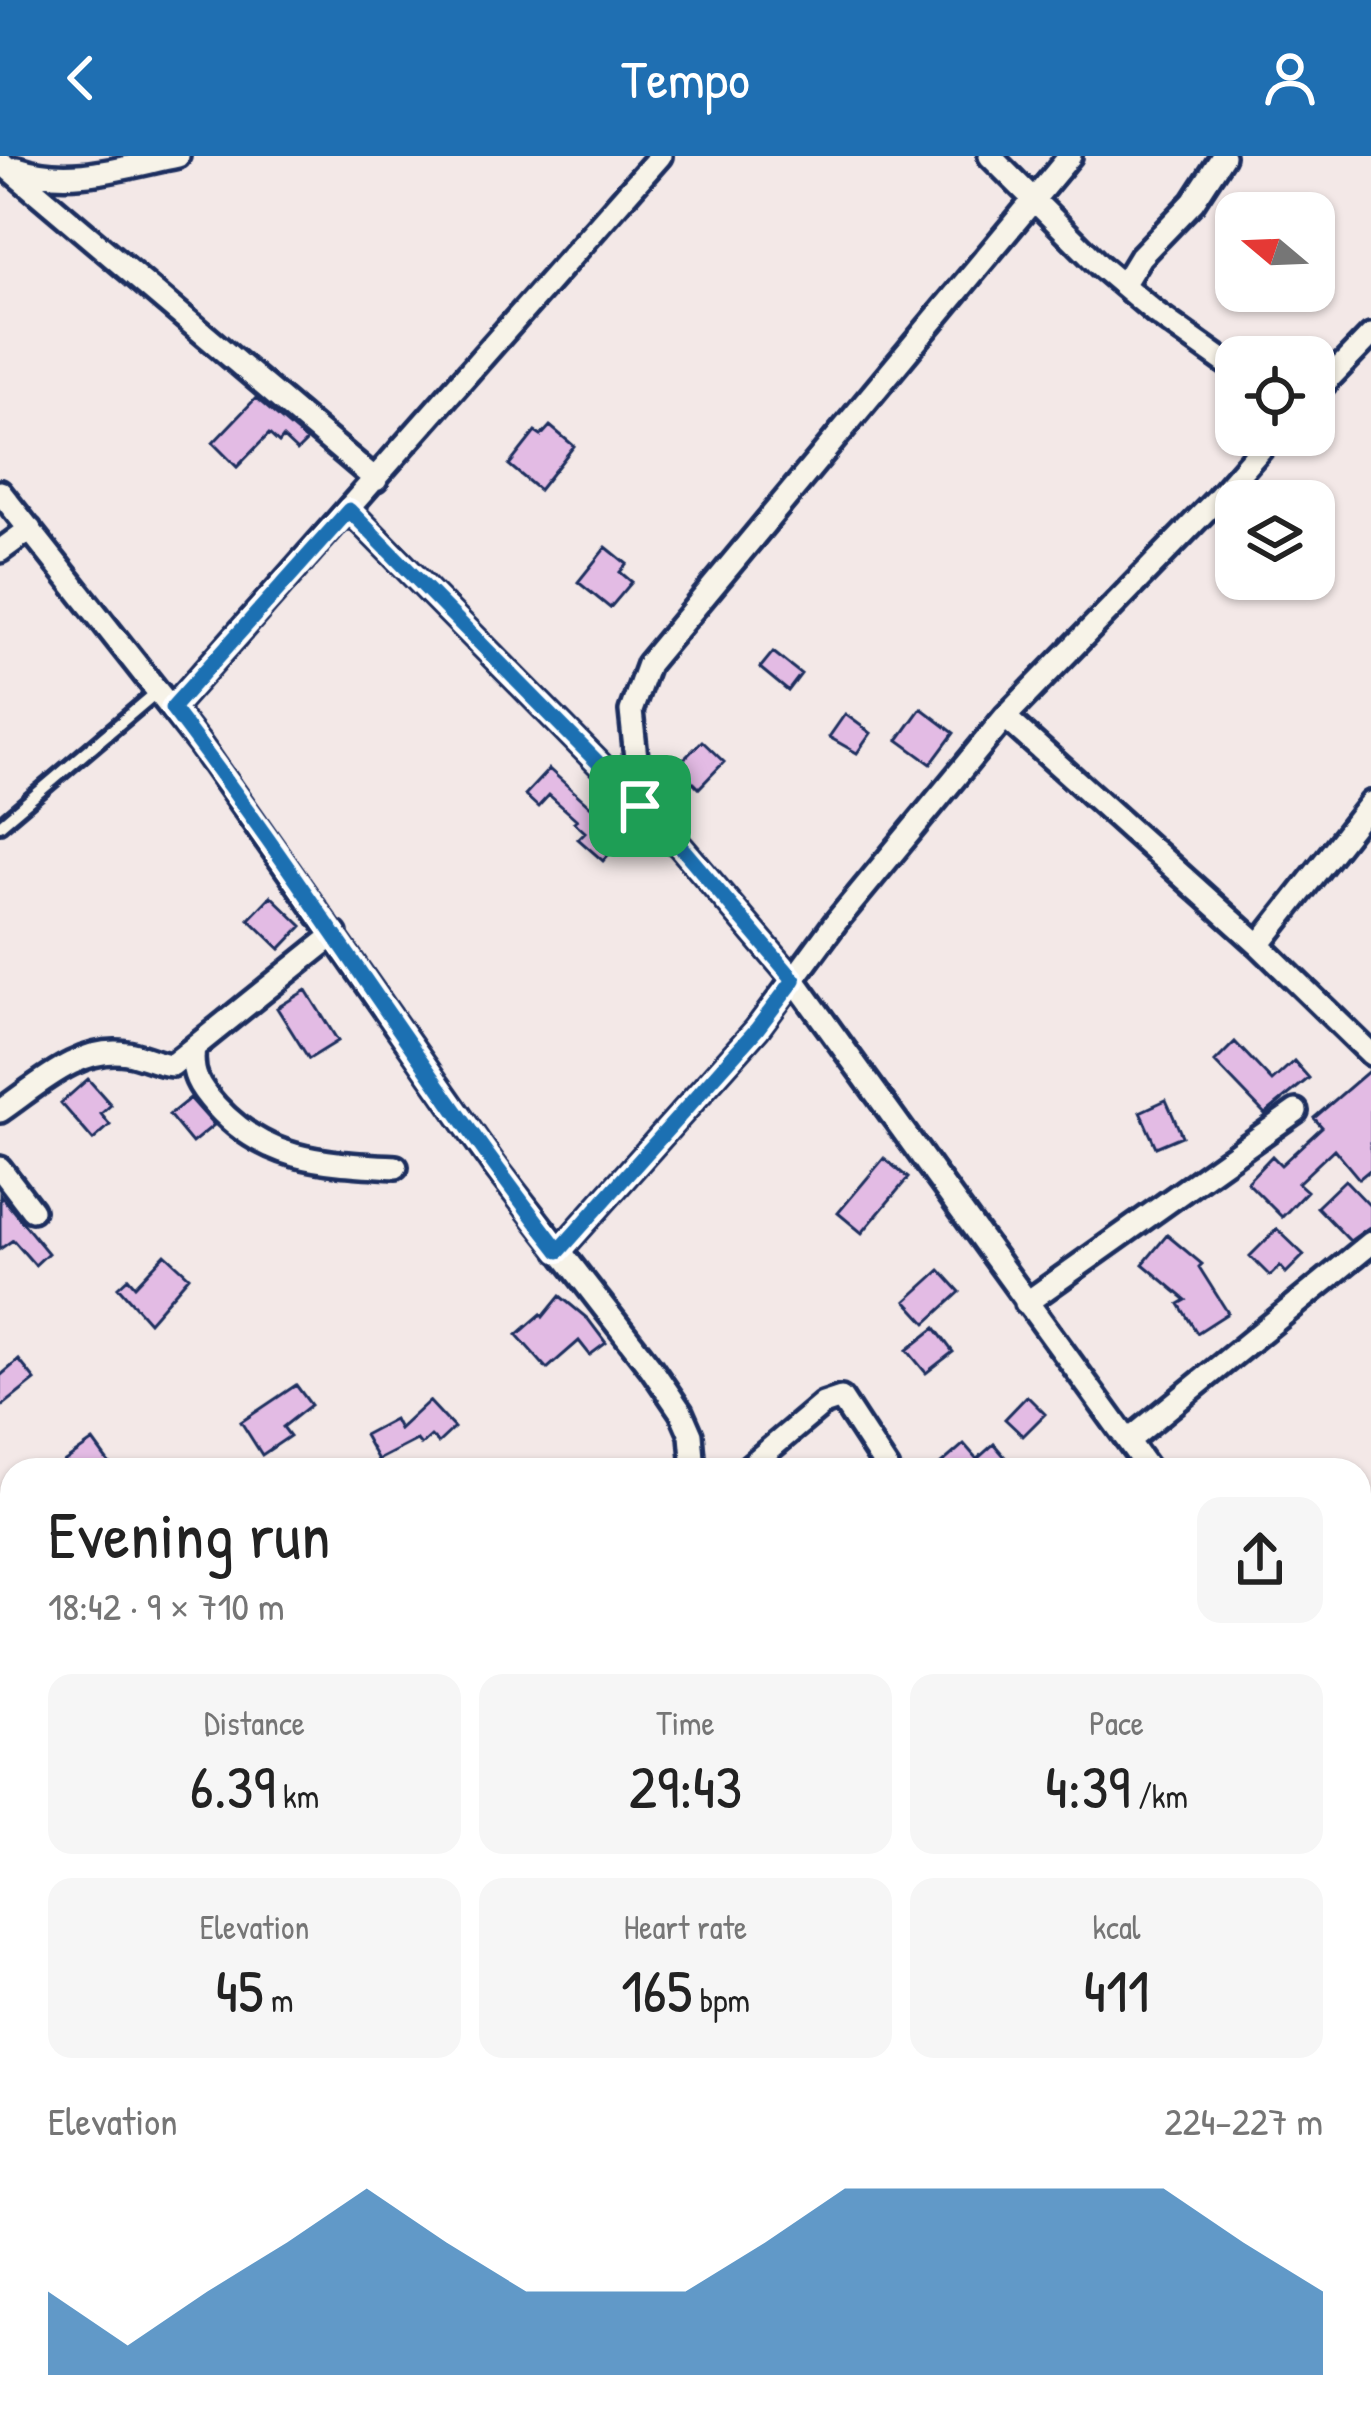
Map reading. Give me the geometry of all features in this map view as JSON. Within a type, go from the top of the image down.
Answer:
[{"type":"street","points":[[2,163],[45,177],[74,178],[178,156]]},
{"type":"street","points":[[165,699],[349,510],[660,156]]},
{"type":"street","points":[[990,156],[1036,197],[1079,246],[1215,354]]},
{"type":"street","points":[[640,806],[631,711],[648,664],[1070,156]]},
{"type":"street","points":[[1124,285],[1140,257],[1176,223],[1223,156]]},
{"type":"street","points":[[2,163],[376,480]]},
{"type":"street","points":[[1335,372],[1371,335]]},
{"type":"street","points":[[559,1251],[757,1029],[835,923],[1005,717],[1255,456]]},
{"type":"street","points":[[0,492],[165,699],[335,934],[494,1167],[682,1412],[693,1458]]},
{"type":"street","points":[[349,510],[693,861],[794,980],[1140,1458]]},
{"type":"street","points":[[0,551],[29,529]]},
{"type":"street","points":[[1005,717],[1258,945],[1371,1054]]},
{"type":"street","points":[[1258,945],[1371,803]]},
{"type":"street","points":[[0,1111],[90,1055],[130,1053],[172,1065],[335,934]]},
{"type":"street","points":[[194,1048],[191,1066],[198,1084],[231,1122],[263,1145],[294,1156],[396,1167]]},
{"type":"street","points":[[1027,1303],[1296,1111]]},
{"type":"street","points":[[0,1168],[32,1210]]},
{"type":"street","points":[[1128,1441],[1371,1243]]},
{"type":"street","points":[[759,1458],[823,1404],[841,1398],[880,1458]]},
{"type":"lane","points":[[0,825],[165,699]]},
{"type":"building","points":[[256,398],[307,441],[297,451],[283,438],[279,443],[269,434],[237,467],[213,443]]},
{"type":"building","points":[[550,426],[574,446],[539,490],[509,465],[535,432],[541,436]]},
{"type":"building","points":[[606,547],[627,564],[620,572],[632,582],[610,608],[578,582]]},
{"type":"building","points":[[773,652],[801,674],[788,691],[760,668]]},
{"type":"building","points":[[921,708],[954,733],[931,764],[898,740]]},
{"type":"building","points":[[845,714],[871,733],[857,753],[829,737]]},
{"type":"building","points":[[702,741],[724,762],[699,788],[677,766]]},
{"type":"building","points":[[549,769],[624,837],[603,861],[578,839],[585,832],[574,822],[577,820],[549,795],[538,807],[525,795]]},
{"type":"building","points":[[271,896],[302,926],[280,949],[249,919]]},
{"type":"building","points":[[306,990],[338,1041],[309,1059],[277,1008]]},
{"type":"building","points":[[1235,1042],[1272,1081],[1294,1061],[1309,1078],[1265,1114],[1215,1062]]},
{"type":"building","points":[[1371,1069],[1371,1169],[1359,1179],[1334,1149],[1298,1183],[1307,1191],[1282,1217],[1247,1182],[1272,1156],[1281,1165],[1322,1127],[1314,1118]]},
{"type":"building","points":[[88,1079],[111,1105],[101,1114],[110,1125],[93,1140],[61,1103]]},
{"type":"building","points":[[190,1098],[214,1125],[192,1143],[169,1115]]},
{"type":"building","points":[[1166,1100],[1182,1136],[1156,1147],[1140,1112]]},
{"type":"building","points":[[884,1158],[908,1178],[862,1233],[838,1213]]},
{"type":"building","points":[[1345,1180],[1371,1207],[1371,1226],[1350,1241],[1317,1207]]},
{"type":"building","points":[[0,1195],[48,1253],[35,1265],[13,1240],[0,1249]]},
{"type":"building","points":[[1277,1229],[1304,1255],[1286,1273],[1280,1266],[1270,1276],[1250,1256]]},
{"type":"building","points":[[1167,1235],[1202,1264],[1199,1267],[1228,1313],[1197,1333],[1179,1304],[1186,1300],[1143,1264]]},
{"type":"building","points":[[165,1254],[189,1276],[149,1322],[118,1287],[128,1278],[135,1286]]},
{"type":"building","points":[[940,1270],[960,1292],[926,1323],[906,1301]]},
{"type":"building","points":[[560,1296],[588,1319],[606,1343],[590,1355],[579,1341],[547,1369],[517,1335],[541,1314],[543,1317]]},
{"type":"building","points":[[935,1328],[953,1352],[926,1373],[907,1350]]},
{"type":"building","points":[[19,1360],[35,1380],[0,1408],[0,1376]]},
{"type":"building","points":[[296,1385],[311,1405],[283,1427],[290,1436],[262,1455],[241,1422]]},
{"type":"building","points":[[1027,1396],[1045,1414],[1023,1436],[1005,1419]]},
{"type":"building","points":[[429,1401],[454,1428],[438,1443],[431,1436],[421,1445],[417,1440],[377,1458],[364,1435],[394,1419],[399,1429]]},
{"type":"building","points":[[93,1441],[105,1458],[69,1458]]},
{"type":"building","points":[[964,1444],[976,1458],[948,1458]]},
{"type":"building","points":[[994,1444],[1004,1458],[978,1458]]},
{"type":"route","points":[[349,510],[640,806],[794,980],[757,1029],[559,1251],[494,1167],[310,897],[172,708],[349,510]]}]
